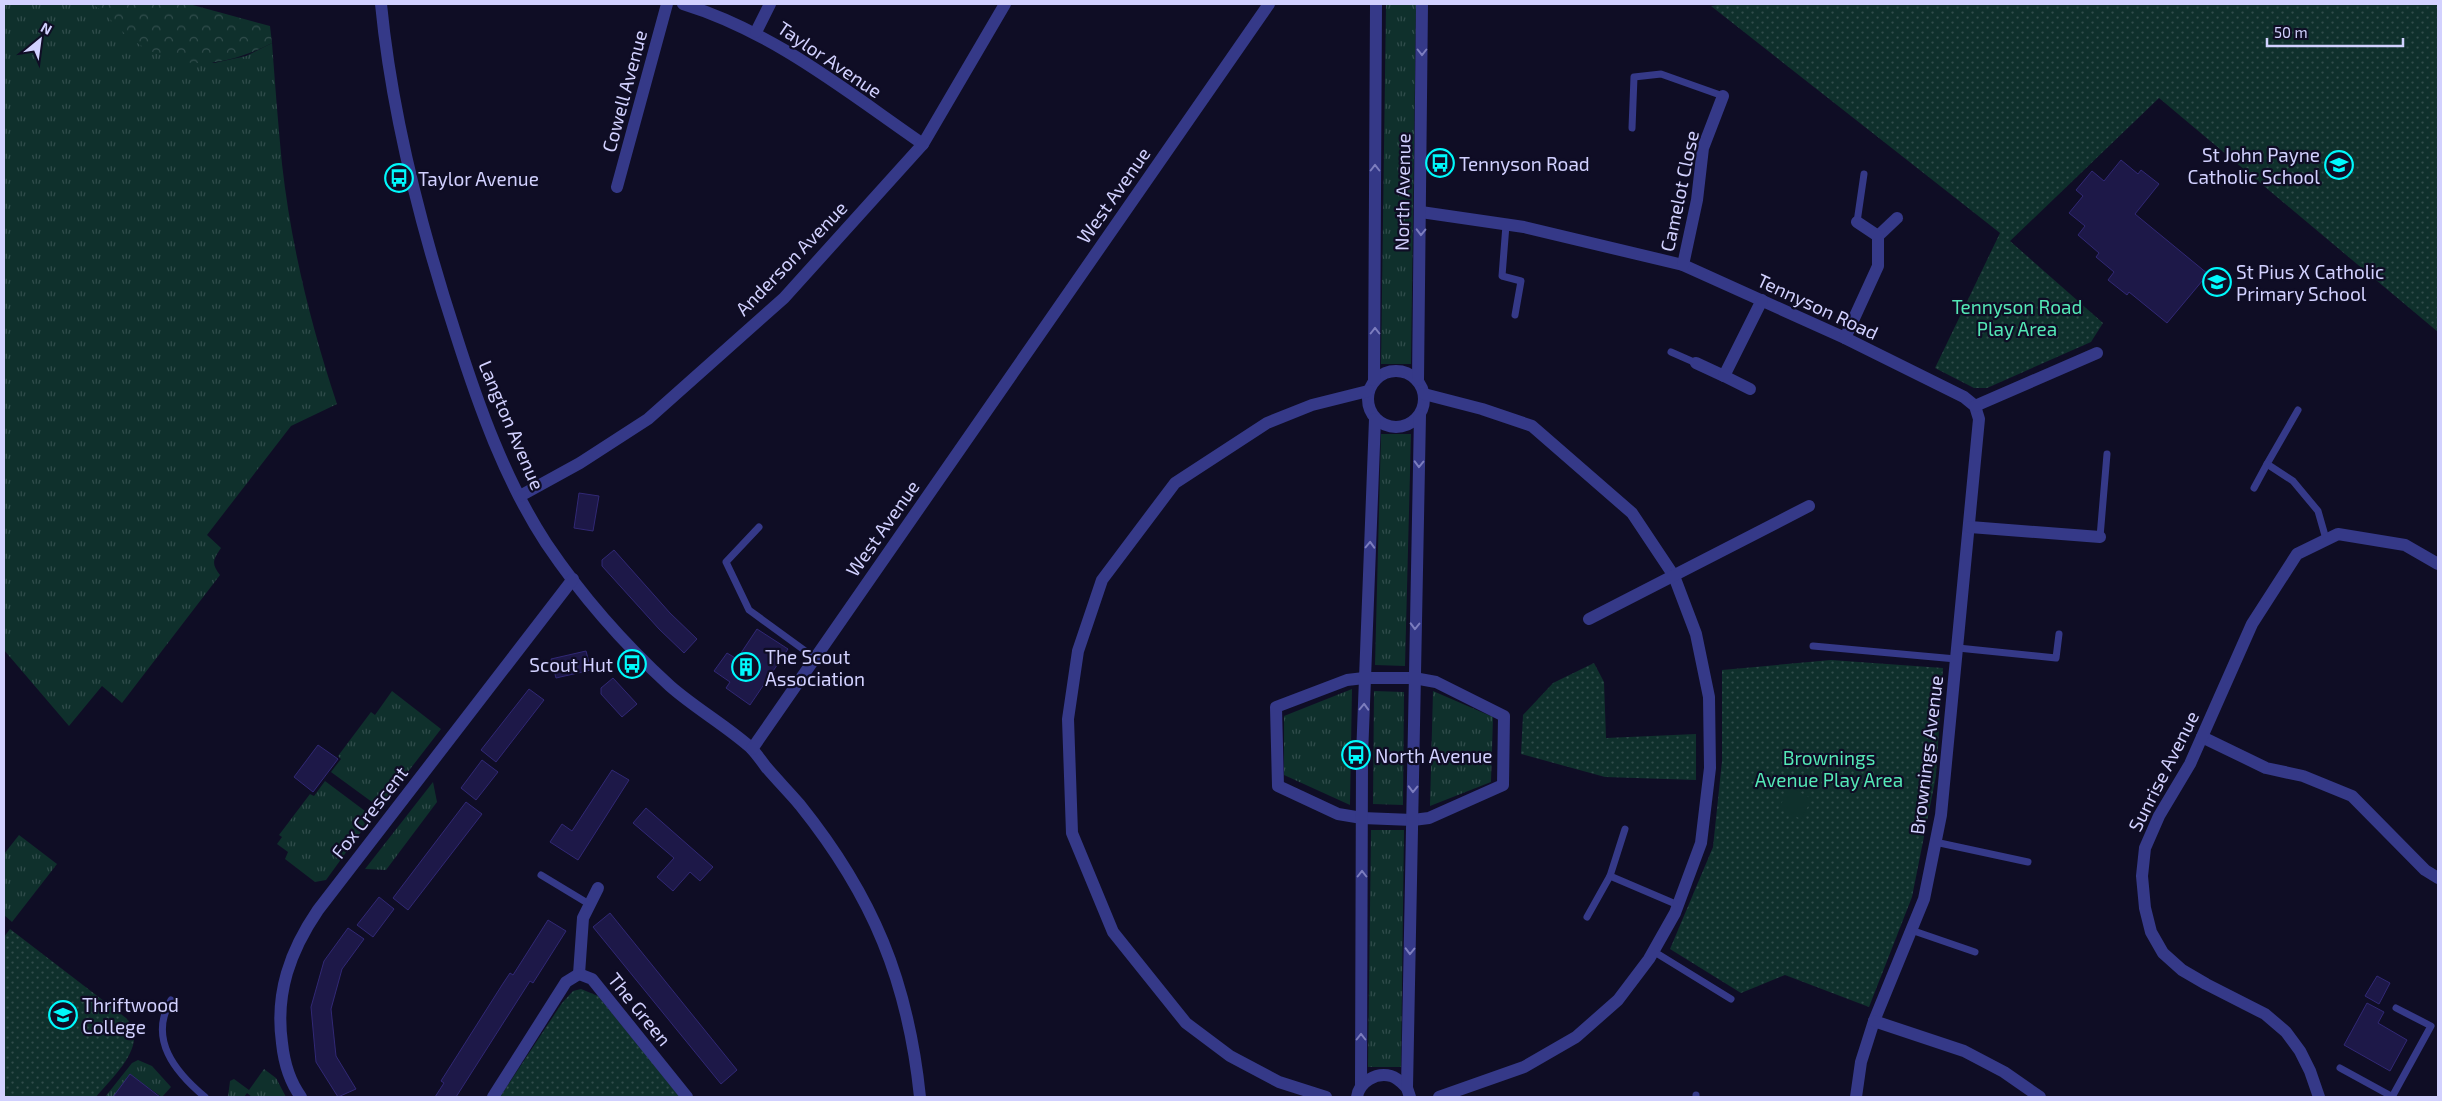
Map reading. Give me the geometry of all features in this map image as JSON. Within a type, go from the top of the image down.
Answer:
[{"type":"street","name":"Langton Avenue","points":[[381,4],[384,34],[402,136],[420,216],[478,402],[520,496],[545,542],[573,579],[622,637],[665,681],[752,749]]},
{"type":"street","name":"Cowell Avenue","points":[[616,188],[667,4]]},
{"type":"street","name":"Taylor Avenue","points":[[683,4],[724,18],[756,32],[923,144]]},
{"type":"street","points":[[756,32],[770,4]]},
{"type":"street","name":"Anderson Avenue","points":[[520,496],[580,463],[648,420],[784,298],[923,144],[1005,4]]},
{"type":"street","name":"West Avenue","points":[[752,749],[1269,4]]},
{"type":"street","name":"North Avenue","points":[[1368,391],[1374,380],[1376,4]]},
{"type":"street","name":"North Avenue","points":[[1422,4],[1418,380],[1424,394]]},
{"type":"street","name":"Camelot Close","points":[[1683,265],[1697,200],[1703,148],[1723,96]]},
{"type":"street","name":"Tennyson Road","points":[[1421,212],[1506,224],[1683,265],[1845,338],[1964,396],[1975,406]]},
{"type":"street","points":[[1845,338],[1878,266],[1878,236],[1897,218]]},
{"type":"street","points":[[1857,222],[1878,236]]},
{"type":"street","points":[[1724,376],[1762,300]]},
{"type":"street","points":[[1975,406],[2096,353]]},
{"type":"street","points":[[1696,363],[1750,388]]},
{"type":"street","points":[[1374,380],[1381,374],[1397,370],[1410,374],[1418,380]]},
{"type":"street","points":[[1326,1097],[1279,1082],[1230,1056],[1186,1023],[1113,932],[1072,832],[1068,719],[1078,651],[1102,580],[1175,482],[1267,423],[1312,405],[1368,391],[1368,404],[1375,419],[1364,678],[1359,1092]]},
{"type":"street","points":[[1409,1093],[1414,678],[1420,415],[1423,408],[1424,394],[1482,409],[1532,426],[1632,513],[1674,576],[1696,634],[1709,697],[1710,768],[1701,843],[1678,905],[1654,951],[1618,1000],[1576,1036],[1524,1067],[1439,1097]]},
{"type":"street","name":"Brownings Avenue","points":[[1856,1097],[1861,1062],[1874,1021],[1924,899],[1941,815],[1979,419],[1975,406]]},
{"type":"street","points":[[1375,419],[1388,427],[1396,428],[1406,426],[1420,415]]},
{"type":"street","points":[[1590,619],[1809,506]]},
{"type":"street","points":[[1970,527],[2100,537]]},
{"type":"street","name":"Sunrise Avenue","points":[[2319,1097],[2310,1071],[2300,1051],[2286,1032],[2265,1014],[2182,970],[2164,953],[2151,932],[2145,908],[2142,876],[2145,848],[2153,829],[2190,764],[2252,624],[2297,554],[2338,534],[2405,545],[2438,564]]},
{"type":"street","name":"Fox Crescent","points":[[301,1097],[293,1084],[283,1052],[279,1009],[285,975],[298,942],[318,910],[573,579]]},
{"type":"street","points":[[1364,678],[1414,678],[1436,682],[1504,716],[1503,785],[1429,818],[1412,820],[1362,818],[1338,814],[1278,786],[1276,707],[1347,680],[1364,678]]},
{"type":"street","points":[[2202,737],[2266,768],[2303,776],[2352,796],[2425,870],[2438,878]]},
{"type":"street","points":[[752,749],[802,807],[828,843],[862,897],[885,942],[904,1000],[920,1097]]},
{"type":"street","points":[[579,974],[580,932],[589,904],[598,888]]},
{"type":"street","name":"The Green","points":[[494,1097],[566,982],[579,974],[592,979],[687,1097]]},
{"type":"street","points":[[1874,1021],[1964,1052],[2004,1072],[2040,1097]]},
{"type":"street","points":[[1359,1092],[1367,1080],[1381,1075],[1398,1079],[1409,1093]]},
{"type":"lane","points":[[1632,128],[1634,77],[1661,74],[1723,96]]},
{"type":"lane","points":[[1857,222],[1864,174]]},
{"type":"lane","points":[[1506,224],[1502,276],[1521,281],[1516,315]]},
{"type":"lane","points":[[1671,352],[1696,363]]},
{"type":"lane","points":[[2254,488],[2298,410]]},
{"type":"lane","points":[[2100,537],[2107,454]]},
{"type":"lane","points":[[2267,464],[2293,481],[2318,511],[2326,539]]},
{"type":"lane","points":[[759,527],[726,562],[749,610],[815,658]]},
{"type":"lane","points":[[1813,646],[2056,658],[2059,634]]},
{"type":"lane","points":[[1587,917],[1610,876],[1625,830]]},
{"type":"lane","points":[[1935,842],[2028,862]]},
{"type":"lane","points":[[541,875],[589,904]]},
{"type":"lane","points":[[1610,876],[1678,905]]},
{"type":"lane","points":[[1912,930],[1975,952]]},
{"type":"lane","points":[[1654,951],[1731,1000]]},
{"type":"lane","points":[[171,1000],[163,1018],[162,1026],[166,1049],[186,1080],[204,1097]]},
{"type":"lane","points":[[2340,1068],[2392,1097],[2431,1026],[2396,1008]]},
{"type":"green space","points":[[4,4],[93,4],[214,63],[246,56],[272,43],[282,164],[291,225],[303,285],[337,404],[291,426],[207,535],[221,548],[214,562],[220,575],[122,703],[102,686],[69,726],[4,650]]},
{"type":"green space","points":[[93,4],[189,4],[270,26],[272,43],[236,58],[218,62],[182,62],[147,49],[130,38]]},
{"type":"green space","points":[[1386,4],[1416,4],[1411,364],[1381,364]]},
{"type":"green space","name":"St John Payne Catholic School","points":[[1724,4],[2438,4],[2438,332],[2159,98],[2010,241],[2103,323],[2091,342],[1987,388],[1974,388],[1935,368],[2000,233],[1711,6]]},
{"type":"green space","points":[[1381,434],[1411,434],[1405,666],[1375,665]]},
{"type":"green space","name":"Brownings Avenue Play Area","points":[[1831,660],[1943,668],[1936,776],[1912,897],[1869,1007],[1785,975],[1741,993],[1670,949],[1713,847],[1722,761],[1722,670]]},
{"type":"green space","points":[[1594,663],[1604,682],[1606,738],[1696,734],[1696,780],[1605,777],[1521,754],[1523,715],[1553,683]]},
{"type":"green space","points":[[1352,689],[1350,805],[1284,775],[1284,716]]},
{"type":"green space","points":[[392,691],[441,729],[387,799],[379,797],[372,802],[331,772],[341,759],[338,756],[371,712],[375,715]]},
{"type":"green space","points":[[1374,691],[1404,692],[1403,805],[1373,804]]},
{"type":"green space","points":[[1433,691],[1493,717],[1491,782],[1430,806]]},
{"type":"green space","points":[[325,781],[365,811],[362,819],[366,825],[326,880],[315,882],[285,859],[288,852],[277,844],[282,837],[279,835],[310,794],[314,796]]},
{"type":"green space","points":[[433,782],[437,802],[386,870],[365,869]]},
{"type":"green space","points":[[1790,787],[1812,799],[1801,819],[1779,808]]},
{"type":"green space","points":[[1371,830],[1404,830],[1401,1067],[1368,1067]]},
{"type":"green space","points":[[19,835],[57,864],[12,922],[4,915],[4,854]]},
{"type":"green space","points":[[10,929],[126,1018],[133,1028],[132,1049],[119,1070],[96,1097],[4,1097],[4,937]]},
{"type":"green space","points":[[581,989],[598,996],[680,1097],[500,1097],[562,1003],[573,991]]},
{"type":"green space","points":[[138,1060],[152,1066],[171,1087],[162,1097],[130,1075],[113,1097],[105,1097],[132,1063]]},
{"type":"green space","points":[[264,1069],[276,1078],[286,1097],[252,1097],[247,1093],[244,1097],[228,1097],[230,1081],[234,1079],[249,1090]]},
{"type":"building","points":[[2121,160],[2138,174],[2141,170],[2159,184],[2135,214],[2208,274],[2167,323],[2129,292],[2127,295],[2108,280],[2114,272],[2096,257],[2099,253],[2078,235],[2085,226],[2069,213],[2083,196],[2076,190],[2092,171],[2104,181]]},
{"type":"building","points":[[579,493],[599,496],[593,531],[574,528]]},
{"type":"building","points":[[614,550],[670,613],[697,639],[684,653],[659,629],[602,566],[602,560]]},
{"type":"building","name":"The Scout Association","points":[[757,629],[788,649],[750,705],[726,688],[730,682],[714,671],[727,653],[737,659]]},
{"type":"building","points":[[586,651],[591,670],[556,678],[551,659]]},
{"type":"building","points":[[613,678],[637,704],[622,717],[601,694],[601,688]]},
{"type":"building","points":[[529,689],[544,700],[496,762],[481,750]]},
{"type":"building","points":[[318,745],[338,759],[313,792],[294,777]]},
{"type":"building","points":[[482,760],[498,772],[476,800],[461,788]]},
{"type":"building","points":[[612,770],[629,780],[578,860],[550,842],[562,824],[572,831]]},
{"type":"building","points":[[466,802],[482,814],[408,910],[393,898]]},
{"type":"building","points":[[646,808],[713,867],[700,881],[690,872],[673,891],[657,877],[674,858],[633,823]]},
{"type":"building","points":[[379,897],[394,909],[373,937],[357,925]]},
{"type":"building","points":[[610,913],[737,1070],[721,1084],[593,927]]},
{"type":"building","points":[[548,920],[566,931],[533,983],[530,981],[456,1097],[435,1097],[444,1083],[441,1081],[502,985],[510,973],[513,975]]},
{"type":"building","points":[[348,928],[364,939],[342,969],[331,1009],[336,1056],[356,1089],[338,1097],[316,1062],[311,1007],[324,961]]},
{"type":"building","points":[[2377,976],[2390,983],[2379,1004],[2365,996]]},
{"type":"building","points":[[2367,1003],[2384,1012],[2378,1023],[2407,1040],[2390,1071],[2344,1045]]},
{"type":"building","points":[[130,1074],[160,1097],[113,1097]]},
{"type":"place","name":"Tennyson Road","points":[[1440,163]]},
{"type":"place","name":"St John Payne Catholic School","points":[[2339,165]]},
{"type":"place","name":"Taylor Avenue","points":[[399,178]]},
{"type":"place","name":"St Pius X Catholic Primary School","points":[[2217,282]]},
{"type":"place","name":"Scout Hut","points":[[632,664]]},
{"type":"place","name":"The Scout Association","points":[[746,667]]},
{"type":"place","name":"North Avenue","points":[[1356,755]]},
{"type":"place","name":"Thriftwood College","points":[[63,1015]]},
{"type":"park label","name":"Tennyson Road Play Area","points":[[2017,317]]}]
